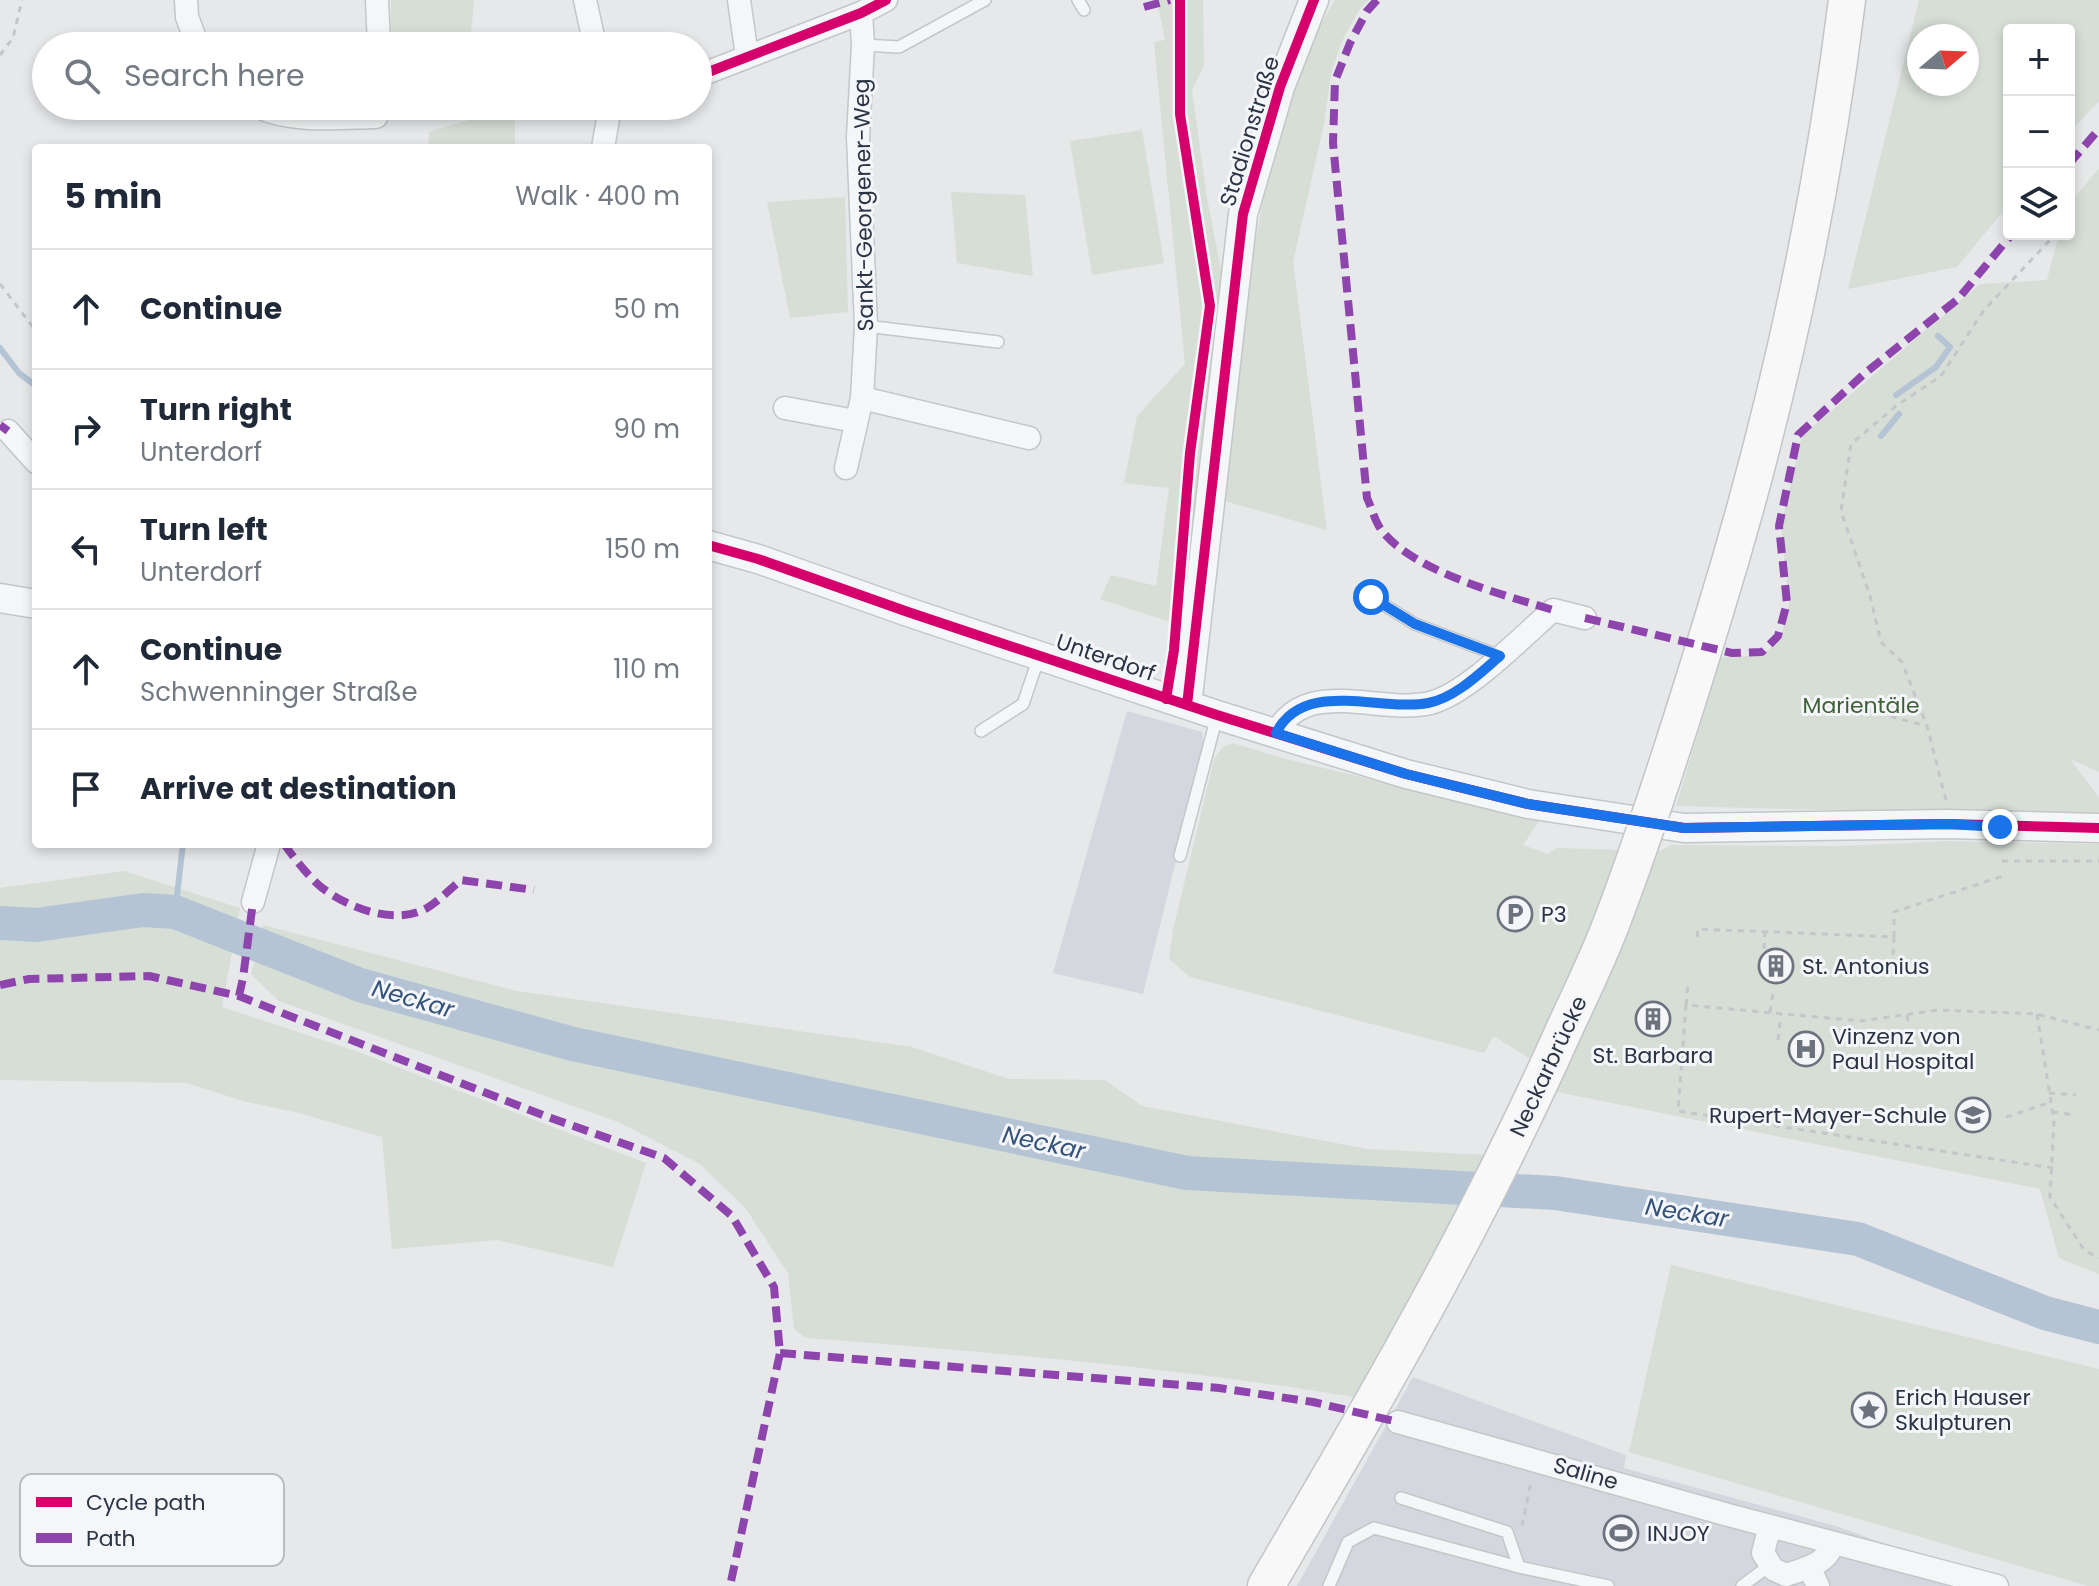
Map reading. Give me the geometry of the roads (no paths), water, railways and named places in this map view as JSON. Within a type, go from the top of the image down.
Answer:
[{"type":"main road","points":[[1824,0],[1828,7],[1838,77]]},
{"type":"main road","points":[[1838,77],[1847,0]]},
{"type":"main road","name":"Neckarbrücke","points":[[1266,1586],[1402,1353],[1462,1242],[1543,1078],[1612,922],[1661,787],[1753,481],[1817,206],[1838,77]]},
{"type":"street","points":[[186,0],[187,17],[193,32]]},
{"type":"street","points":[[377,0],[378,32]]},
{"type":"street","points":[[585,0],[592,32]]},
{"type":"street","points":[[739,0],[747,56]]},
{"type":"street","points":[[712,70],[861,13],[886,0]]},
{"type":"street","name":"Stadionstraße","points":[[1187,705],[1243,214],[1280,87],[1314,0]]},
{"type":"street","name":"Sankt-Georgener-Weg","points":[[846,468],[862,398],[866,326],[858,137],[863,45],[861,13]]},
{"type":"street","points":[[604,144],[611,120]]},
{"type":"street","points":[[862,398],[1029,438]]},
{"type":"street","points":[[785,408],[855,421]]},
{"type":"street","points":[[8,431],[32,458]]},
{"type":"street","name":"Unterdorf","points":[[712,546],[1217,715],[1406,774],[1528,804],[1684,828],[1948,824],[2099,828]]},
{"type":"street","points":[[0,598],[32,603]]},
{"type":"street","points":[[1276,733],[1283,719],[1309,705],[1340,700],[1411,705],[1432,703],[1467,684],[1553,610],[1585,618]]},
{"type":"street","points":[[253,902],[268,848]]},
{"type":"street","name":"Saline","points":[[1398,1422],[1997,1586]]},
{"type":"street","points":[[1773,1527],[1763,1553],[1773,1569],[1786,1575],[1814,1577],[1818,1564],[1828,1556],[1834,1543]]},
{"type":"lane","points":[[863,45],[899,47],[985,0]]},
{"type":"lane","points":[[866,326],[998,342]]},
{"type":"lane","points":[[1371,597],[1415,624],[1500,656]]},
{"type":"lane","points":[[981,731],[1023,704],[1039,656]]},
{"type":"lane","points":[[1180,856],[1217,715]]},
{"type":"lane","points":[[1401,1498],[1507,1532],[1519,1567]]},
{"type":"lane","points":[[1329,1586],[1348,1542],[1374,1528],[1519,1567],[1608,1586]]},
{"type":"lane","points":[[1742,1586],[1770,1565]]},
{"type":"waterway","points":[[1896,395],[1936,367],[1950,347],[1938,336]]},
{"type":"waterway","points":[[0,348],[19,373],[32,383]]},
{"type":"waterway","points":[[1881,436],[1899,414]]},
{"type":"waterway","points":[[175,912],[183,848]]},
{"type":"waterway","name":"Neckar","points":[[0,923],[36,925],[143,910],[175,912],[360,985],[573,1044],[1187,1173],[1555,1193],[1858,1239],[2045,1313],[2099,1327]]},
{"type":"place","name":"P3","points":[[1515,914]]},
{"type":"place","name":"St. Antonius","points":[[1776,966]]},
{"type":"place","name":"St. Barbara","points":[[1653,1019]]},
{"type":"place","name":"Vinzenz von Paul Hospital","points":[[1806,1049]]},
{"type":"place","name":"Rupert-Mayer-Schule","points":[[1973,1115]]},
{"type":"place","name":"Erich Hauser Skulpturen","points":[[1869,1410]]},
{"type":"place","name":"INJOY","points":[[1621,1533]]},
{"type":"park label","name":"Marientäle","points":[[1861,705]]}]
